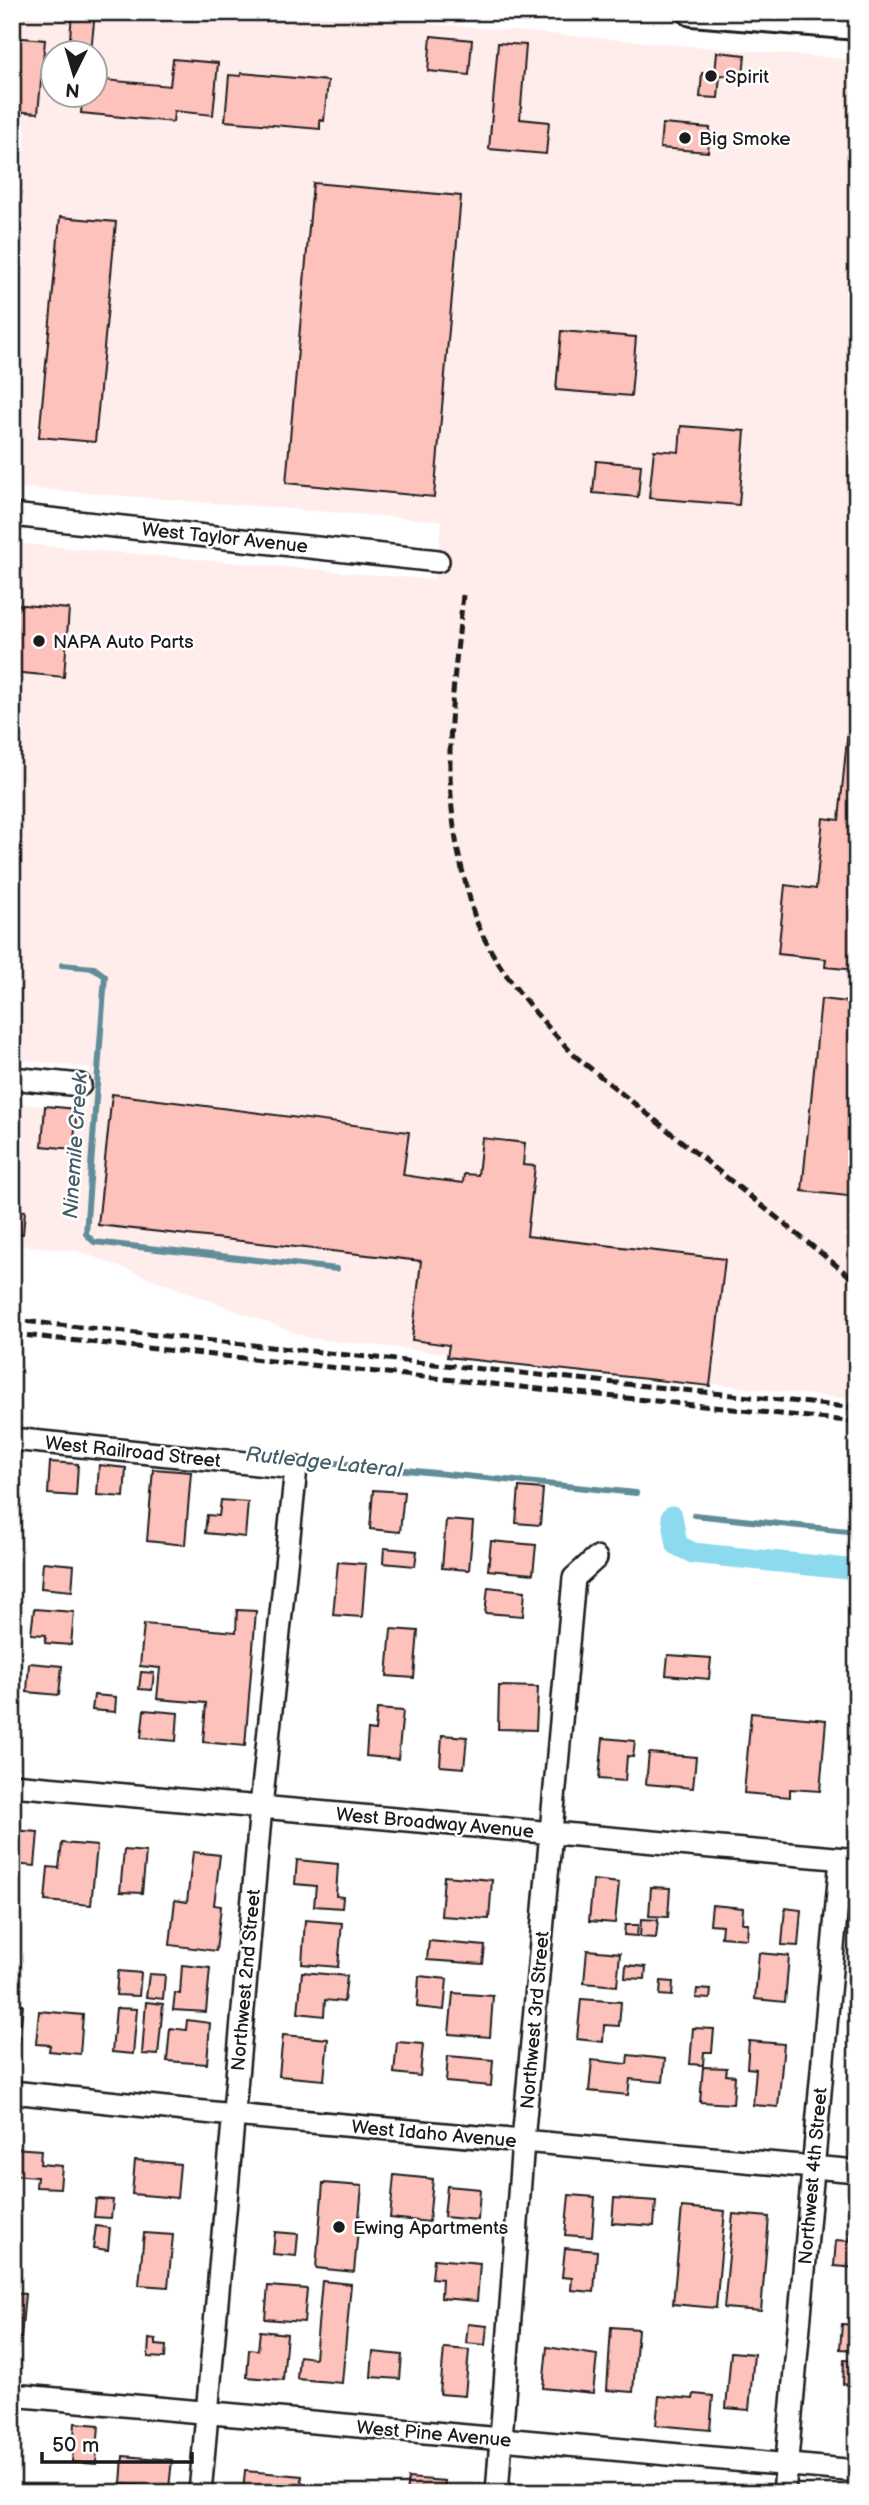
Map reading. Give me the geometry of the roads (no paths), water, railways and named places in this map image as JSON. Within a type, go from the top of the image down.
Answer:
[{"type":"main road","points":[[692,12],[857,26]]},
{"type":"street","name":"West Taylor Avenue","points":[[12,515],[438,561]]},
{"type":"street","points":[[12,1077],[80,1085]]},
{"type":"street","name":"West Railroad Street","points":[[12,1439],[296,1468]]},
{"type":"street","name":"Northwest 2nd Street","points":[[200,2493],[261,1807],[296,1468]]},
{"type":"street","name":"Northwest 3rd Street","points":[[497,2493],[523,2141],[575,1578],[596,1558]]},
{"type":"street","name":"West Broadway Avenue","points":[[12,1785],[849,1859]]},
{"type":"street","name":"Northwest 4th Street","points":[[784,2493],[813,2167],[849,1859]]},
{"type":"street","name":"West Idaho Avenue","points":[[12,2092],[233,2115],[857,2171]]},
{"type":"street","name":"West Pine Avenue","points":[[12,2395],[857,2471]]},
{"type":"waterway","name":"Ninemile Creek","points":[[62,965],[94,968],[105,976],[86,1234],[94,1242],[337,1269]]},
{"type":"waterway","name":"Rutledge Lateral","points":[[296,1459],[636,1493]]},
{"type":"waterway","name":"Ninemile Creek","points":[[694,1515],[857,1532]]},
{"type":"waterway","name":"Rutledge Lateral","points":[[672,1516],[677,1545],[693,1553],[857,1570]]},
{"type":"railway","points":[[463,595],[450,740],[452,812],[457,848],[473,910],[497,961],[521,995],[575,1056],[857,1282]]},
{"type":"railway","points":[[12,1320],[857,1408]]},
{"type":"railway","points":[[12,1334],[857,1422]]},
{"type":"place","name":"Spirit","points":[[711,76]]},
{"type":"place","name":"Big Smoke","points":[[685,138]]},
{"type":"place","name":"NAPA Auto Parts","points":[[39,641]]},
{"type":"place","name":"Ewing Apartments","points":[[339,2227]]}]
